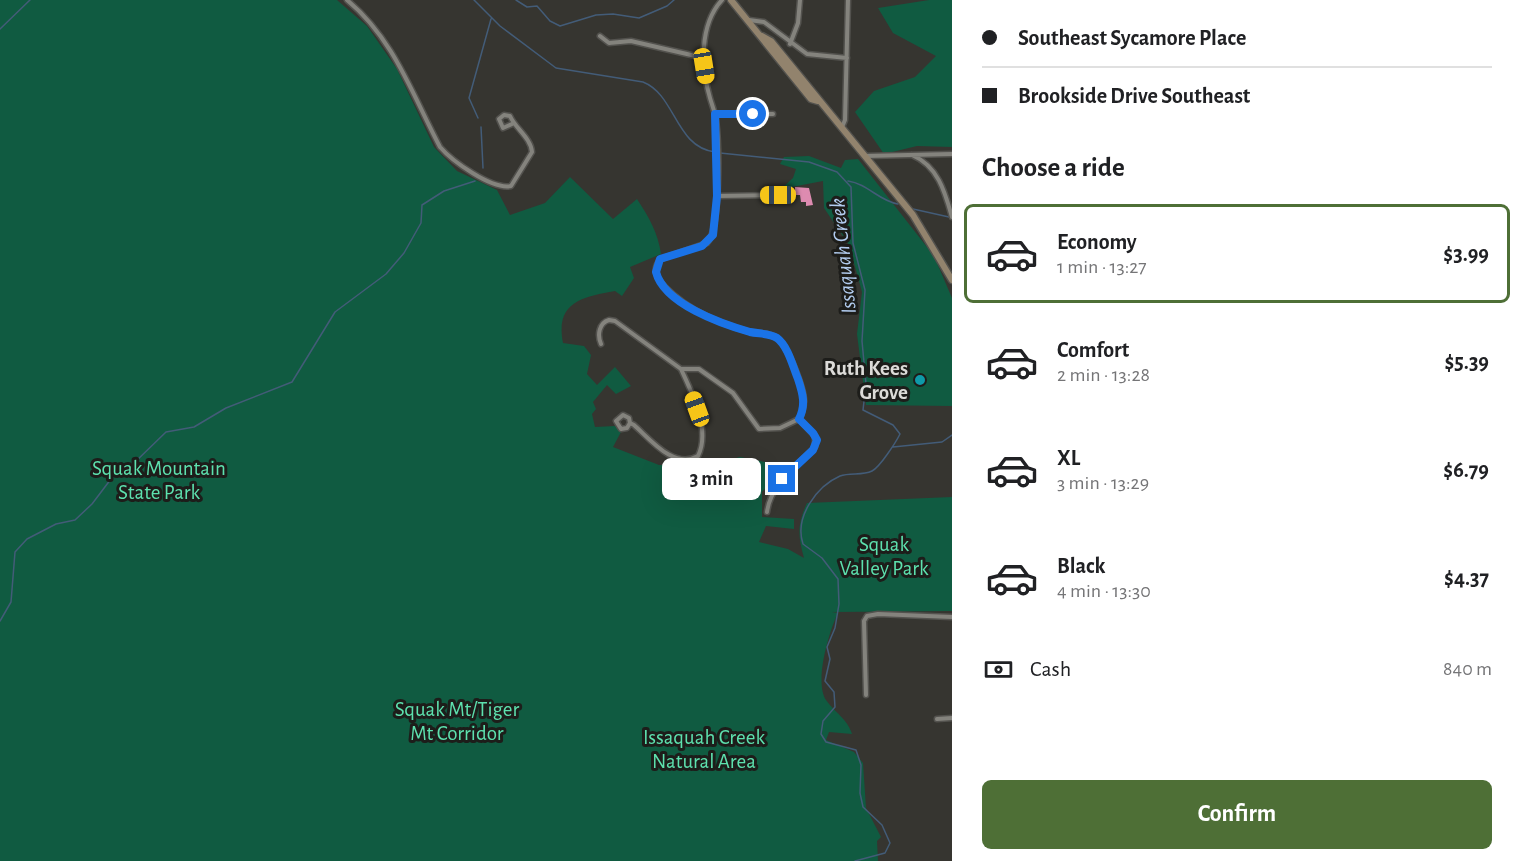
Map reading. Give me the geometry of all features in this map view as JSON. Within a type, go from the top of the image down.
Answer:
[{"type":"main road","points":[[731,0],[791,69],[811,99],[818,101],[913,215],[952,280]]},
{"type":"street","points":[[347,0],[364,15],[396,57],[440,147],[448,156],[472,173],[500,185],[511,186],[532,152],[529,142],[512,124]]},
{"type":"street","points":[[722,0],[708,25],[704,58],[709,96],[715,114],[716,226],[710,240],[702,246],[660,259],[656,264],[657,276],[683,303],[699,314],[778,339],[792,363],[804,397],[799,419]]},
{"type":"street","points":[[790,44],[799,17],[800,0]]},
{"type":"street","points":[[841,129],[845,120],[848,0]]},
{"type":"street","points":[[749,20],[764,22],[790,44],[807,54],[847,58]]},
{"type":"street","points":[[600,36],[609,43],[631,41],[704,58]]},
{"type":"street","points":[[715,114],[773,114]]},
{"type":"street","points":[[910,154],[926,163],[938,178],[952,217]]},
{"type":"street","points":[[865,156],[952,154]]},
{"type":"street","points":[[717,196],[778,195]]},
{"type":"street","points":[[601,344],[601,327],[606,321],[612,320],[681,369],[702,426],[702,445],[698,456],[687,459],[668,455],[630,423]]},
{"type":"street","points":[[681,369],[696,367],[733,393],[759,429],[780,428],[799,419]]},
{"type":"street","points":[[766,512],[770,496],[775,488],[816,443],[813,433],[799,419]]},
{"type":"street","points":[[866,695],[864,621],[867,616],[878,614],[952,617]]},
{"type":"street","points":[[937,719],[952,718]]},
{"type":"green space","points":[[0,0],[337,0],[367,26],[397,69],[434,147],[457,171],[497,190],[510,215],[545,203],[570,177],[613,219],[637,199],[655,232],[661,254],[630,267],[634,278],[622,296],[615,291],[582,299],[567,310],[563,318],[563,343],[584,346],[591,355],[587,374],[597,385],[615,367],[631,386],[616,394],[607,385],[593,402],[596,409],[592,414],[595,427],[615,426],[621,432],[613,447],[659,465],[706,466],[740,457],[765,462],[780,472],[762,492],[762,517],[794,519],[794,529],[766,526],[759,542],[788,549],[804,558],[800,530],[801,518],[807,503],[952,497],[952,611],[832,612],[838,613],[824,656],[823,692],[826,700],[844,720],[852,734],[829,732],[826,740],[854,752],[863,763],[866,808],[881,837],[877,841],[878,861],[0,861]]},
{"type":"green space","points":[[929,0],[952,0],[952,147],[917,146],[884,154],[855,112],[874,91],[915,77],[936,56],[893,33],[878,8]]},
{"type":"green space","points":[[809,156],[841,168],[845,160],[858,159],[934,256],[952,298],[952,406],[866,405],[857,334],[862,292],[849,245],[824,208],[823,181],[781,189],[793,178],[796,169],[780,164],[784,157]]},
{"type":"building","points":[[795,187],[809,188],[813,205],[806,206],[806,202],[801,202],[800,195],[795,195]]},
{"type":"waterway","points":[[0,29],[30,0]]},
{"type":"waterway","name":"Issaquah Creek","points":[[474,0],[500,26],[556,68],[643,82],[663,98],[683,131],[692,141],[702,148],[715,152]]},
{"type":"waterway","points":[[516,0],[527,7],[537,6],[550,21],[560,26],[596,15],[613,14],[639,18],[667,6],[674,0]]},
{"type":"waterway","points":[[478,118],[469,98],[491,19]]},
{"type":"waterway","points":[[481,127],[483,168]]},
{"type":"waterway","name":"Issaquah Creek","points":[[720,153],[809,162],[837,172],[851,187],[853,243],[865,290],[862,341],[866,384],[863,410],[893,425],[900,434],[875,469],[840,476],[823,487],[810,504],[802,523],[803,544],[822,558],[838,579],[839,604],[835,628],[827,647],[830,659],[825,681],[834,692],[835,707],[823,721],[821,734],[826,742],[856,750],[861,765],[860,793],[863,807],[882,825],[890,843],[885,853],[855,861]]},
{"type":"waterway","points":[[0,621],[11,602],[15,552],[27,539],[56,524],[75,520],[92,504],[117,471],[133,464],[166,432],[194,427],[226,408],[292,382],[335,312],[386,274],[404,253],[421,223],[422,205],[444,191],[475,181]]},
{"type":"waterway","points":[[848,181],[862,185],[885,200],[898,204]]},
{"type":"waterway","points":[[913,209],[949,217]]},
{"type":"waterway","points":[[893,447],[942,442],[952,435]]},
{"type":"place","name":"Ruth Kees Grove","points":[[920,380]]},
{"type":"route","points":[[753,114],[715,114],[717,196],[716,226],[713,235],[702,246],[660,259],[656,264],[656,272],[659,280],[672,293],[699,314],[749,332],[772,335],[782,343],[804,397],[799,419],[817,440],[813,450],[782,479]]},
{"type":"park label","name":"Squak Mountain State Park","points":[[159,480]]},
{"type":"park label","name":"Squak Valley Park","points":[[884,556]]},
{"type":"park label","name":"Squak Mt/Tiger Mt Corridor","points":[[457,721]]},
{"type":"park label","name":"Issaquah Creek Natural Area","points":[[704,749]]}]
